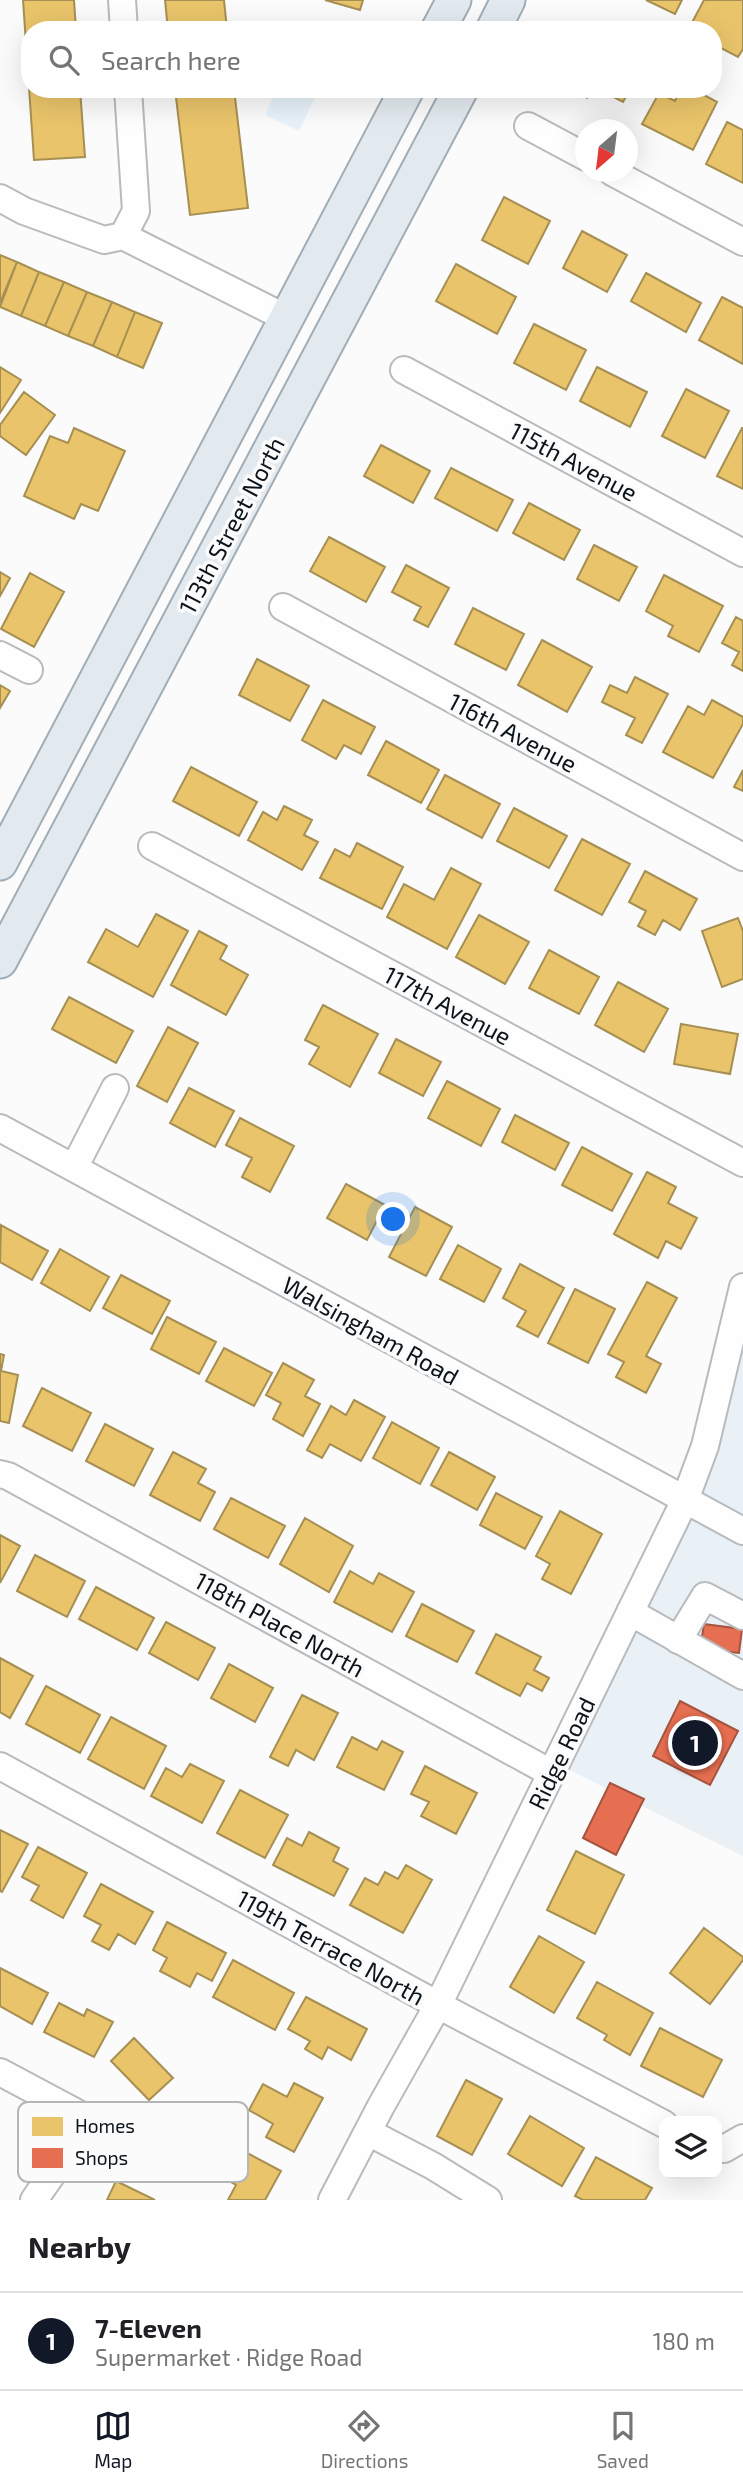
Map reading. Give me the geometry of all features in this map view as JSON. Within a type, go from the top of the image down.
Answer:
[{"type":"main road","points":[[443,21],[454,0]]},
{"type":"main road","points":[[498,21],[509,0]]},
{"type":"main road","name":"113th Street North","points":[[1,859],[402,98]]},
{"type":"main road","name":"113th Street North","points":[[0,961],[456,98]]},
{"type":"street","points":[[122,0],[123,21]]},
{"type":"street","points":[[123,236],[136,211],[129,98]]},
{"type":"street","points":[[528,127],[575,152]]},
{"type":"street","points":[[631,182],[743,242]]},
{"type":"street","points":[[0,198],[24,211],[104,240],[123,236],[286,318]]},
{"type":"street","name":"115th Avenue","points":[[404,370],[743,553]]},
{"type":"street","name":"116th Avenue","points":[[283,607],[743,857]]},
{"type":"street","points":[[0,655],[29,670]]},
{"type":"street","name":"117th Avenue","points":[[152,846],[743,1163]]},
{"type":"street","points":[[74,1168],[115,1088]]},
{"type":"street","name":"Walsingham Road","points":[[0,1128],[743,1531]]},
{"type":"street","name":"Ridge Road","points":[[332,2200],[438,2005],[685,1500],[737,1343],[743,1287]]},
{"type":"street","name":"118th Place North","points":[[4,1475],[551,1773]]},
{"type":"street","points":[[678,1640],[705,1596],[743,1616]]},
{"type":"street","points":[[630,1612],[743,1676]]},
{"type":"street","name":"119th Terrace North","points":[[0,1766],[438,2005],[659,2121]]},
{"type":"street","points":[[0,2072],[56,2102]]},
{"type":"street","points":[[368,2132],[433,2165],[488,2200]]},
{"type":"street","points":[[722,2148],[743,2138]]},
{"type":"street","points":[[34,2200],[47,2182]]},
{"type":"shaded area","points":[[273,98],[315,98],[299,131],[265,115]]},
{"type":"shaded area","points":[[743,1338],[743,1516],[700,1493]]},
{"type":"shaded area","points":[[689,1518],[743,1546],[743,1856],[567,1769]]},
{"type":"building: Homes","points":[[23,0],[74,0],[75,21],[24,21]]},
{"type":"building: Homes","points":[[165,0],[224,0],[226,21],[167,21]]},
{"type":"building: Homes","points":[[325,0],[363,0],[360,10]]},
{"type":"building: Homes","points":[[646,0],[682,0],[675,14]]},
{"type":"building: Homes","points":[[704,0],[743,0],[743,49],[738,57],[722,49],[722,21],[693,21]]},
{"type":"building: Homes","points":[[30,98],[81,98],[85,157],[34,160]]},
{"type":"building: Homes","points":[[176,98],[235,98],[248,208],[190,215]]},
{"type":"building: Homes","points":[[656,98],[675,101],[676,98],[710,98],[717,102],[693,150],[642,124]]},
{"type":"building: Homes","points":[[727,122],[743,130],[743,183],[706,164]]},
{"type":"building: Homes","points":[[504,197],[550,221],[528,264],[482,240]]},
{"type":"building: Homes","points":[[582,231],[627,255],[607,292],[563,268]]},
{"type":"building: Homes","points":[[0,255],[17,262],[0,303]]},
{"type":"building: Homes","points":[[17,262],[39,272],[21,316],[0,307]]},
{"type":"building: Homes","points":[[456,264],[516,297],[497,334],[436,301]]},
{"type":"building: Homes","points":[[39,272],[64,282],[45,326],[21,316]]},
{"type":"building: Homes","points":[[646,273],[701,303],[686,332],[631,301]]},
{"type":"building: Homes","points":[[64,282],[87,292],[68,336],[45,326]]},
{"type":"building: Homes","points":[[87,292],[112,302],[93,346],[68,336]]},
{"type":"building: Homes","points":[[722,297],[743,308],[743,364],[699,340]]},
{"type":"building: Homes","points":[[112,302],[135,312],[117,357],[93,346]]},
{"type":"building: Homes","points":[[135,312],[162,323],[143,368],[117,357]]},
{"type":"building: Homes","points":[[534,324],[586,350],[566,390],[514,363]]},
{"type":"building: Homes","points":[[0,367],[21,380],[0,413]]},
{"type":"building: Homes","points":[[597,367],[647,392],[630,427],[580,401]]},
{"type":"building: Homes","points":[[686,389],[729,411],[705,458],[662,436]]},
{"type":"building: Homes","points":[[24,392],[55,415],[26,455],[0,436],[0,425]]},
{"type":"building: Homes","points":[[74,428],[125,451],[98,511],[81,504],[74,519],[24,496],[50,436],[68,443]]},
{"type":"building: Homes","points":[[743,428],[743,489],[717,476]]},
{"type":"building: Homes","points":[[381,445],[430,471],[413,503],[364,476]]},
{"type":"building: Homes","points":[[451,468],[513,500],[497,531],[435,498]]},
{"type":"building: Homes","points":[[529,503],[580,530],[564,560],[513,533]]},
{"type":"building: Homes","points":[[329,537],[385,567],[366,602],[310,571]]},
{"type":"building: Homes","points":[[594,545],[637,567],[619,601],[577,579]]},
{"type":"building: Homes","points":[[406,565],[449,588],[428,627],[414,620],[421,607],[392,592]]},
{"type":"building: Homes","points":[[0,572],[10,578],[0,596]]},
{"type":"building: Homes","points":[[30,573],[64,592],[34,647],[1,629]]},
{"type":"building: Homes","points":[[664,575],[723,606],[699,652],[668,636],[673,626],[646,611]]},
{"type":"building: Homes","points":[[473,608],[524,634],[506,670],[455,644]]},
{"type":"building: Homes","points":[[736,617],[743,621],[743,671],[732,665],[739,652],[722,643]]},
{"type":"building: Homes","points":[[542,640],[592,667],[567,712],[518,685]]},
{"type":"building: Homes","points":[[257,659],[309,686],[290,721],[239,695]]},
{"type":"building: Homes","points":[[635,677],[668,694],[642,743],[626,735],[635,718],[602,702],[610,685],[627,693]]},
{"type":"building: Homes","points":[[0,685],[10,691],[0,708]]},
{"type":"building: Homes","points":[[323,700],[375,727],[361,754],[344,745],[336,759],[302,740]]},
{"type":"building: Homes","points":[[712,700],[743,717],[743,724],[713,778],[663,752],[688,706],[704,715]]},
{"type":"building: Homes","points":[[386,741],[439,770],[421,803],[368,775]]},
{"type":"building: Homes","points":[[191,767],[257,802],[239,836],[173,801]]},
{"type":"building: Homes","points":[[743,770],[743,791],[734,787]]},
{"type":"building: Homes","points":[[445,775],[500,804],[482,838],[427,809]]},
{"type":"building: Homes","points":[[284,806],[312,820],[304,835],[318,842],[302,870],[248,840],[263,812],[277,820]]},
{"type":"building: Homes","points":[[514,808],[567,836],[549,868],[497,841]]},
{"type":"building: Homes","points":[[582,839],[630,864],[602,915],[555,890]]},
{"type":"building: Homes","points":[[357,843],[403,867],[382,909],[320,878],[335,849],[350,857]]},
{"type":"building: Homes","points":[[451,868],[481,884],[447,949],[387,917],[404,884],[434,900]]},
{"type":"building: Homes","points":[[645,871],[697,899],[680,930],[663,920],[655,935],[638,926],[646,911],[629,902]]},
{"type":"building: Homes","points":[[156,914],[188,931],[153,997],[88,962],[106,929],[138,947]]},
{"type":"building: Homes","points":[[479,915],[529,942],[505,984],[456,957]]},
{"type":"building: Homes","points":[[738,918],[743,931],[743,979],[722,987],[702,931]]},
{"type":"building: Homes","points":[[199,931],[227,946],[220,959],[248,975],[226,1015],[171,985]]},
{"type":"building: Homes","points":[[549,950],[599,977],[579,1014],[529,988]]},
{"type":"building: Homes","points":[[618,982],[668,1009],[644,1052],[595,1025]]},
{"type":"building: Homes","points":[[69,997],[133,1031],[116,1063],[52,1029]]},
{"type":"building: Homes","points":[[323,1005],[378,1034],[350,1087],[309,1064],[319,1047],[305,1040]]},
{"type":"building: Homes","points":[[681,1024],[738,1034],[730,1074],[674,1064]]},
{"type":"building: Homes","points":[[168,1027],[198,1043],[167,1102],[137,1086]]},
{"type":"building: Homes","points":[[396,1039],[441,1062],[423,1096],[379,1073]]},
{"type":"building: Homes","points":[[447,1081],[500,1109],[481,1146],[428,1118]]},
{"type":"building: Homes","points":[[189,1088],[234,1111],[215,1147],[170,1123]]},
{"type":"building: Homes","points":[[515,1115],[569,1143],[555,1170],[502,1142]]},
{"type":"building: Homes","points":[[240,1118],[294,1146],[270,1192],[242,1177],[252,1158],[226,1145]]},
{"type":"building: Homes","points":[[582,1147],[632,1174],[612,1211],[562,1185]]},
{"type":"building: Homes","points":[[647,1172],[676,1187],[668,1203],[697,1218],[681,1249],[666,1241],[658,1258],[614,1234]]},
{"type":"building: Homes","points":[[346,1184],[385,1205],[367,1240],[327,1218]]},
{"type":"building: Homes","points":[[415,1207],[452,1227],[426,1276],[389,1257]]},
{"type":"building: Homes","points":[[1,1225],[48,1251],[32,1280],[0,1262]]},
{"type":"building: Homes","points":[[458,1245],[501,1269],[484,1302],[440,1279]]},
{"type":"building: Homes","points":[[60,1249],[109,1277],[90,1311],[41,1283]]},
{"type":"building: Homes","points":[[520,1264],[564,1288],[538,1337],[517,1326],[526,1311],[503,1298]]},
{"type":"building: Homes","points":[[121,1275],[170,1301],[152,1334],[103,1308]]},
{"type":"building: Homes","points":[[647,1282],[677,1298],[646,1356],[661,1364],[646,1393],[616,1377],[624,1362],[608,1354]]},
{"type":"building: Homes","points":[[575,1289],[615,1309],[588,1363],[548,1343]]},
{"type":"building: Homes","points":[[167,1317],[216,1342],[199,1374],[151,1349]]},
{"type":"building: Homes","points":[[224,1348],[272,1373],[254,1406],[206,1381]]},
{"type":"building: Homes","points":[[0,1354],[4,1355],[1,1371],[18,1375],[9,1423],[0,1421]]},
{"type":"building: Homes","points":[[283,1363],[314,1380],[305,1396],[320,1404],[303,1436],[273,1419],[281,1403],[266,1395]]},
{"type":"building: Homes","points":[[42,1388],[91,1413],[72,1451],[23,1426]]},
{"type":"building: Homes","points":[[354,1400],[385,1417],[361,1461],[330,1444],[322,1458],[307,1450],[331,1406],[346,1415]]},
{"type":"building: Homes","points":[[392,1422],[439,1448],[420,1484],[373,1458]]},
{"type":"building: Homes","points":[[105,1424],[153,1449],[134,1486],[86,1461]]},
{"type":"building: Homes","points":[[173,1452],[206,1469],[198,1483],[215,1492],[200,1521],[150,1495]]},
{"type":"building: Homes","points":[[449,1452],[495,1477],[477,1510],[431,1485]]},
{"type":"building: Homes","points":[[496,1493],[542,1517],[525,1549],[480,1525]]},
{"type":"building: Homes","points":[[231,1498],[285,1526],[268,1558],[214,1529]]},
{"type":"building: Homes","points":[[560,1511],[602,1534],[571,1594],[542,1579],[550,1564],[536,1556]]},
{"type":"building: Homes","points":[[305,1518],[353,1546],[329,1592],[280,1564]]},
{"type":"building: Homes","points":[[0,1535],[20,1546],[0,1583]]},
{"type":"building: Homes","points":[[35,1555],[85,1581],[67,1617],[17,1591]]},
{"type":"building: Homes","points":[[350,1571],[373,1584],[379,1573],[414,1592],[392,1632],[334,1602]]},
{"type":"building: Homes","points":[[96,1587],[154,1618],[137,1650],[79,1619]]},
{"type":"building: Homes","points":[[422,1604],[474,1631],[457,1662],[406,1636]]},
{"type":"building: Homes","points":[[166,1622],[215,1648],[198,1680],[149,1653]]},
{"type":"building: Homes","points":[[496,1634],[541,1657],[534,1670],[549,1678],[542,1691],[527,1683],[520,1696],[476,1673]]},
{"type":"building: Homes","points":[[0,1658],[33,1676],[10,1718],[0,1712]]},
{"type":"building: Homes","points":[[229,1664],[273,1688],[255,1722],[211,1698]]},
{"type":"building: Homes","points":[[46,1686],[100,1715],[80,1753],[26,1724]]},
{"type":"building: Homes","points":[[302,1695],[338,1713],[314,1760],[296,1750],[288,1766],[270,1757]]},
{"type":"building: Homes","points":[[111,1717],[166,1746],[144,1789],[88,1759]]},
{"type":"building: Homes","points":[[352,1737],[377,1750],[382,1741],[403,1752],[384,1790],[337,1767]]},
{"type":"building: Homes","points":[[190,1764],[224,1781],[202,1823],[151,1796],[166,1768],[182,1777]]},
{"type":"building: Homes","points":[[425,1766],[477,1793],[456,1834],[421,1816],[429,1802],[411,1794]]},
{"type":"building: Homes","points":[[240,1790],[288,1815],[265,1858],[217,1833]]},
{"type":"building: Homes","points":[[0,1830],[28,1844],[2,1892],[0,1891]]},
{"type":"building: Homes","points":[[309,1832],[339,1848],[333,1861],[348,1869],[334,1896],[273,1865],[287,1838],[302,1846]]},
{"type":"building: Homes","points":[[38,1847],[87,1873],[63,1918],[31,1900],[39,1886],[22,1877]]},
{"type":"building: Homes","points":[[576,1851],[624,1875],[595,1934],[547,1910]]},
{"type":"building: Homes","points":[[406,1865],[432,1880],[403,1933],[350,1905],[365,1878],[378,1885],[385,1872],[398,1879]]},
{"type":"building: Homes","points":[[101,1884],[153,1912],[135,1944],[118,1934],[109,1950],[92,1941],[101,1925],[84,1916]]},
{"type":"building: Homes","points":[[167,1922],[226,1953],[212,1981],[197,1973],[190,1987],[160,1971],[167,1958],[153,1950]]},
{"type":"building: Homes","points":[[704,1928],[743,1957],[710,2004],[670,1973]]},
{"type":"building: Homes","points":[[539,1936],[584,1962],[554,2013],[510,1987]]},
{"type":"building: Homes","points":[[233,1960],[294,1993],[275,2030],[213,1997]]},
{"type":"building: Homes","points":[[0,1968],[48,1993],[32,2024],[0,2006]]},
{"type":"building: Homes","points":[[597,1982],[653,2013],[630,2055],[604,2040],[607,2035],[577,2018]]},
{"type":"building: Homes","points":[[306,1997],[367,2029],[351,2060],[328,2047],[322,2059],[305,2049],[310,2041],[288,2029]]},
{"type":"building: Homes","points":[[59,2003],[84,2016],[87,2009],[113,2022],[94,2057],[44,2032]]},
{"type":"building: Homes","points":[[660,2028],[722,2060],[703,2097],[641,2066]]},
{"type":"building: Homes","points":[[134,2038],[173,2078],[149,2100],[111,2061]]},
{"type":"building: Homes","points":[[466,2080],[502,2099],[472,2155],[437,2136]]},
{"type":"building: Homes","points":[[294,2083],[323,2098],[294,2152],[266,2137],[273,2124],[249,2110],[263,2084],[287,2097]]},
{"type":"building: Homes","points":[[530,2116],[584,2148],[562,2186],[508,2154]]},
{"type":"building: Homes","points":[[248,2153],[281,2171],[265,2200],[228,2200],[236,2185],[231,2182],[248,2182]]},
{"type":"building: Homes","points":[[596,2157],[652,2188],[645,2200],[583,2200],[575,2196]]},
{"type":"building: Homes","points":[[116,2182],[118,2182],[155,2200],[107,2200]]},
{"type":"building: Shops","points":[[704,1624],[742,1629],[739,1653],[700,1649]]},
{"type":"building: Shops","points":[[680,1701],[738,1731],[710,1785],[653,1756]]},
{"type":"building: Shops","points":[[610,1783],[644,1799],[616,1855],[583,1838]]},
{"type":"place","name":"7-Eleven","points":[[695,1743]]}]
